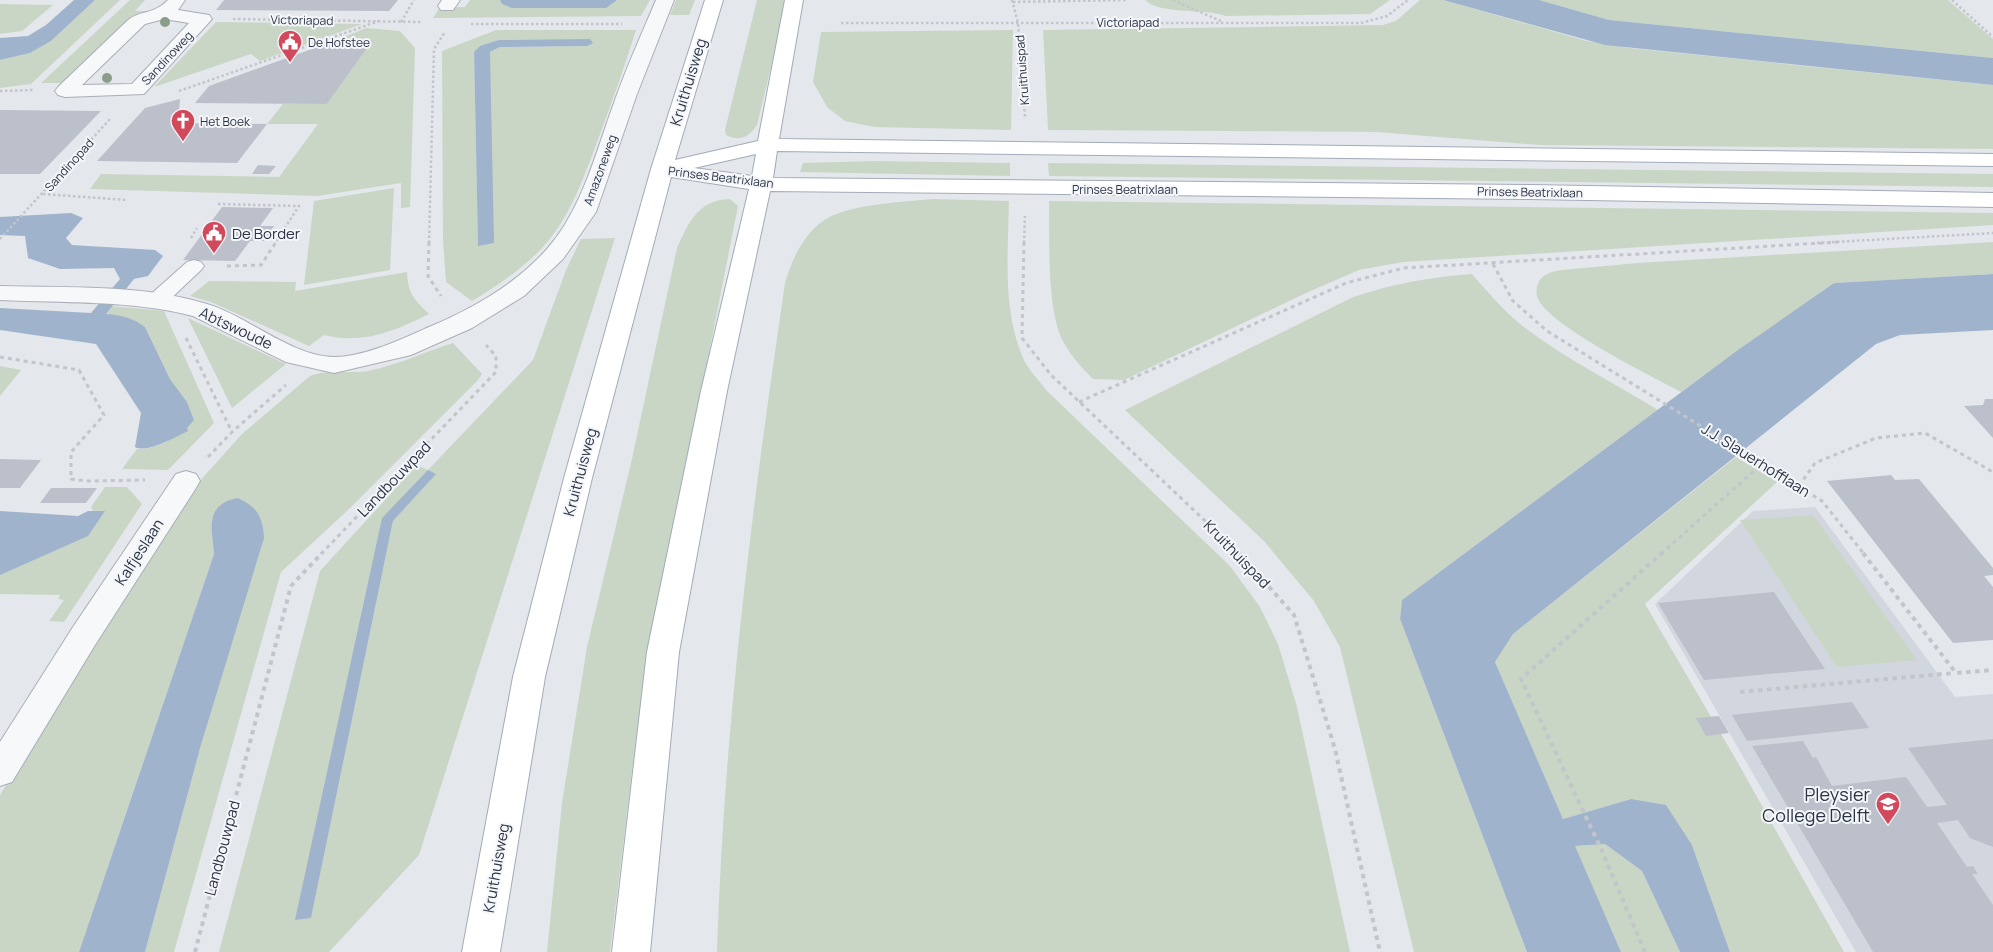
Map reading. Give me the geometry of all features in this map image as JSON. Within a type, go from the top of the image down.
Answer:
[{"type":"main road","name":"Kruithuisweg","points":[[481,952],[529,677],[578,478],[662,169],[714,0]]},
{"type":"main road","points":[[631,952],[663,652],[714,391],[761,184],[794,0]]},
{"type":"main road","name":"Prinses Beatrixlaan","points":[[662,169],[767,145],[1993,160]]},
{"type":"main road","name":"Prinses Beatrixlaan","points":[[662,169],[761,184],[1539,192],[1993,200]]},
{"type":"street","points":[[164,14],[178,0]]},
{"type":"street","name":"Amazoneweg","points":[[463,322],[516,291],[555,254],[585,212],[627,94],[665,0]]},
{"type":"street","name":"Sandinoweg","points":[[164,14],[203,19],[137,90],[66,91],[139,20],[164,14]]},
{"type":"street","name":"Abtswoude","points":[[0,293],[131,298],[167,302],[201,310],[295,356],[334,365],[362,360],[402,349],[463,322]]},
{"type":"street","name":"Kalfjeslaan","points":[[0,771],[84,636],[186,481]]},
{"type":"lane","points":[[167,302],[194,266]]},
{"type":"path","name":"Victoriapad","points":[[203,19],[401,22],[414,0]]},
{"type":"path","points":[[1013,1],[1127,0]]},
{"type":"path","points":[[1173,0],[1225,23]]},
{"type":"path","name":"Victoriapad","points":[[841,24],[1381,21],[1391,16],[1408,0]]},
{"type":"path","points":[[1952,0],[1993,37]]},
{"type":"path","name":"Kruithuispad","points":[[1013,1],[1018,23],[1025,116]]},
{"type":"path","points":[[137,90],[174,93],[379,21]]},
{"type":"path","points":[[471,24],[628,24]]},
{"type":"path","name":"Landbouwpad","points":[[194,952],[291,586],[496,372],[496,356],[463,322],[436,289],[428,276],[434,49],[447,30]]},
{"type":"path","points":[[0,91],[29,90]]},
{"type":"path","name":"Sandinopad","points":[[0,239],[137,90]]},
{"type":"path","points":[[42,194],[127,200]]},
{"type":"path","points":[[197,228],[174,264],[194,266],[261,265],[299,206],[218,204]]},
{"type":"path","name":"Kruithuispad","points":[[1025,211],[1022,338],[1051,375],[1232,545],[1294,615],[1334,749],[1380,952]]},
{"type":"path","points":[[1079,402],[1346,283],[1404,268],[1993,233]]},
{"type":"path","name":"J.J. Slauerhofflaan","points":[[1493,264],[1513,301],[1547,331],[1822,501],[1956,673]]},
{"type":"path","points":[[167,302],[232,432]]},
{"type":"path","points":[[0,357],[79,370],[104,415],[71,452],[71,479],[88,481],[186,481],[232,432],[313,361]]},
{"type":"path","points":[[1799,486],[1815,463],[1876,438],[1925,433],[1993,472]]},
{"type":"path","points":[[1645,952],[1602,851],[1521,679],[1763,463]]},
{"type":"path","points":[[1740,692],[1993,670]]},
{"type":"shaded area","name":"Pleysier College Delft","points":[[1815,507],[1955,697],[1993,694],[1993,952],[1856,952],[1655,604],[1753,511]]},
{"type":"green space","points":[[95,0],[120,0],[31,84],[0,88],[0,60],[30,53],[51,41]]},
{"type":"green space","points":[[130,0],[145,0],[135,11],[155,11],[131,20],[121,27],[63,83],[41,83]]},
{"type":"green space","points":[[470,0],[650,0],[641,16],[433,18],[440,7],[465,7]]},
{"type":"green space","points":[[676,0],[695,0],[689,15],[670,15]]},
{"type":"green space","points":[[757,0],[787,0],[757,125],[751,133],[744,137],[736,138],[726,135],[725,130]]},
{"type":"green space","points":[[1145,0],[1390,0],[1370,14],[1226,16],[1207,12],[1161,8]]},
{"type":"green space","points":[[1420,0],[1443,0],[1587,41],[1629,48],[1993,85],[1993,149],[1540,145],[1377,132],[1048,130],[1043,30],[1383,25],[1396,21]]},
{"type":"green space","points":[[1539,0],[1948,0],[1993,39],[1993,58],[1609,20]]},
{"type":"green space","points":[[0,4],[53,5],[22,31],[0,34]]},
{"type":"green space","points":[[216,22],[362,24],[260,61],[251,54],[154,87]]},
{"type":"green space","points":[[366,28],[400,31],[415,48],[410,207],[401,208],[401,183],[317,196],[90,189],[101,174],[279,177],[318,124],[267,124],[283,104],[327,104],[373,40],[337,40]]},
{"type":"green space","points":[[496,30],[636,30],[617,88],[585,173],[574,200],[560,225],[542,248],[526,263],[472,301],[446,282],[443,241],[442,51]],"holes":[[[499,40],[587,46],[500,47],[490,52],[478,246],[474,52]]]},
{"type":"green space","points":[[1013,30],[1011,130],[874,127],[845,121],[827,107],[813,82],[821,32]]},
{"type":"green space","points":[[873,161],[1010,163],[1010,176],[800,172],[803,163]]},
{"type":"green space","points":[[1048,163],[1993,174],[1993,187],[1049,176]]},
{"type":"green space","points":[[394,188],[390,270],[304,285],[314,201]]},
{"type":"green space","points":[[730,199],[738,206],[668,561],[633,763],[610,952],[547,952],[562,803],[587,647],[632,459],[677,248],[691,221],[702,208],[719,200]]},
{"type":"green space","points":[[933,199],[1009,201],[1009,302],[1017,341],[1026,364],[1047,391],[1230,566],[1260,607],[1278,644],[1297,707],[1350,952],[717,952],[726,784],[741,617],[761,450],[785,283],[791,266],[804,241],[816,227],[833,215],[860,207]]},
{"type":"green space","points":[[1049,201],[1993,213],[1993,225],[1403,262],[1359,270],[1306,293],[1124,380],[1093,379],[1070,353],[1058,330],[1054,313],[1050,274]]},
{"type":"green space","points":[[615,238],[419,855],[329,952],[219,952],[320,571],[417,465],[428,470],[533,360],[566,270],[581,239]],"holes":[[[435,474],[393,521],[311,917],[382,518]]]},
{"type":"green space","points":[[1993,242],[1993,274],[1834,283],[1681,392],[1603,350],[1561,323],[1546,310],[1538,299],[1537,293],[1538,284],[1545,275],[1562,270],[1638,263]]},
{"type":"green space","points":[[407,272],[410,291],[429,314],[404,326],[378,335],[338,338],[324,335],[309,346],[211,302],[190,296],[209,281],[296,282],[295,291]]},
{"type":"green space","points":[[1472,274],[1507,312],[1536,336],[1658,410],[1402,600],[1400,619],[1527,952],[1414,952],[1340,647],[1314,601],[1264,541],[1125,410],[1353,297],[1412,282]]},
{"type":"green space","points":[[111,306],[164,311],[214,423],[168,470],[122,469],[137,449],[145,449],[161,444],[182,431],[194,420],[187,402],[170,379],[145,327],[106,314]]},
{"type":"green space","points":[[188,318],[286,364],[232,408]]},
{"type":"green space","points":[[453,343],[482,374],[478,380],[348,510],[281,572],[174,952],[145,952],[201,745],[263,538],[237,498],[227,501],[215,512],[212,527],[214,554],[79,952],[0,952],[0,795],[129,587],[198,483],[242,434],[310,376],[331,372],[368,371]]},
{"type":"green space","points":[[0,366],[21,370],[0,396]]},
{"type":"green space","points":[[1736,457],[1777,482],[1645,604],[1738,763],[1844,952],[1730,952],[1692,845],[1631,799],[1563,819],[1495,662],[1513,634]]},
{"type":"green space","points":[[105,487],[127,487],[142,504],[64,622],[49,621],[64,600],[58,599],[60,595],[0,594],[0,575],[104,511],[93,511],[91,507]]},
{"type":"green space","points":[[1813,515],[1917,660],[1837,667],[1740,520]]},
{"type":"green space","points":[[1605,844],[1642,871],[1680,952],[1621,952],[1574,846]]},
{"type":"water","points":[[74,0],[95,0],[51,41],[30,53],[0,60],[0,38],[28,36],[46,25]]},
{"type":"water","points":[[500,0],[617,0],[606,8],[512,8],[502,4]]},
{"type":"water","points":[[1443,0],[1539,0],[1609,20],[1993,58],[1993,85],[1605,45]]},
{"type":"water","points":[[590,39],[593,43],[587,46],[500,47],[490,52],[494,243],[478,246],[474,52],[480,46],[499,40]]},
{"type":"water","points":[[71,213],[83,218],[66,238],[72,245],[155,250],[163,256],[148,276],[134,279],[106,314],[117,315],[136,321],[145,327],[170,379],[187,402],[194,420],[187,428],[188,431],[162,444],[140,449],[135,447],[141,413],[96,344],[0,330],[0,308],[91,313],[120,279],[114,268],[60,269],[28,258],[25,236],[0,235],[0,217]]},
{"type":"water","points":[[1993,274],[1993,330],[1900,335],[1876,344],[1513,634],[1495,662],[1563,819],[1631,799],[1666,805],[1692,845],[1730,952],[1680,952],[1642,871],[1605,844],[1575,846],[1621,952],[1527,952],[1400,619],[1402,600],[1738,350],[1834,283]]},
{"type":"water","points":[[428,470],[436,474],[393,521],[311,918],[295,920],[382,518]]},
{"type":"water","points":[[237,498],[250,505],[258,513],[264,538],[201,745],[145,952],[79,952],[214,554],[212,519],[219,506],[226,501]]},
{"type":"water","points":[[0,511],[78,516],[88,511],[105,511],[88,536],[0,575]]},
{"type":"building","points":[[224,0],[398,0],[389,11],[216,10]]},
{"type":"building","points":[[337,40],[373,40],[327,104],[195,103],[209,86]]},
{"type":"building","name":"Het Boek","points":[[180,99],[179,112],[187,112],[178,123],[267,124],[237,163],[97,161],[145,108]]},
{"type":"building","points":[[0,110],[101,111],[40,174],[0,174]]},
{"type":"building","points":[[258,165],[276,166],[269,174],[252,174]]},
{"type":"building","points":[[222,207],[273,208],[260,226],[274,226],[264,241],[250,241],[235,261],[183,260]]},
{"type":"building","points":[[1985,399],[1993,399],[1993,438],[1964,406],[1983,405]]},
{"type":"building","points":[[0,459],[41,460],[20,488],[0,488]]},
{"type":"building","points":[[1891,475],[1895,480],[1919,479],[1993,568],[1993,575],[1984,576],[1993,587],[1993,640],[1953,643],[1827,481]]},
{"type":"building","points":[[51,488],[97,488],[86,503],[40,503]]},
{"type":"building","points":[[1774,592],[1825,669],[1704,680],[1658,603]]},
{"type":"building","points":[[1852,702],[1869,728],[1747,741],[1732,715]]},
{"type":"building","points":[[1719,716],[1729,733],[1706,736],[1696,718]]},
{"type":"building","points":[[1993,739],[1993,847],[1970,838],[1958,820],[1937,823],[1967,867],[1973,866],[1978,874],[1972,874],[1993,905],[1993,952],[1873,952],[1763,765],[1760,763],[1762,763],[1752,746],[1803,741],[1813,758],[1816,757],[1832,786],[1906,777],[1927,807],[1947,805],[1908,748]]},
{"type":"place","name":"De Hofstee","points":[[290,63]]},
{"type":"place","name":"Het Boek","points":[[183,142]]},
{"type":"place","name":"De Border","points":[[214,254]]},
{"type":"place","name":"Pleysier College Delft","points":[[1888,825]]}]
